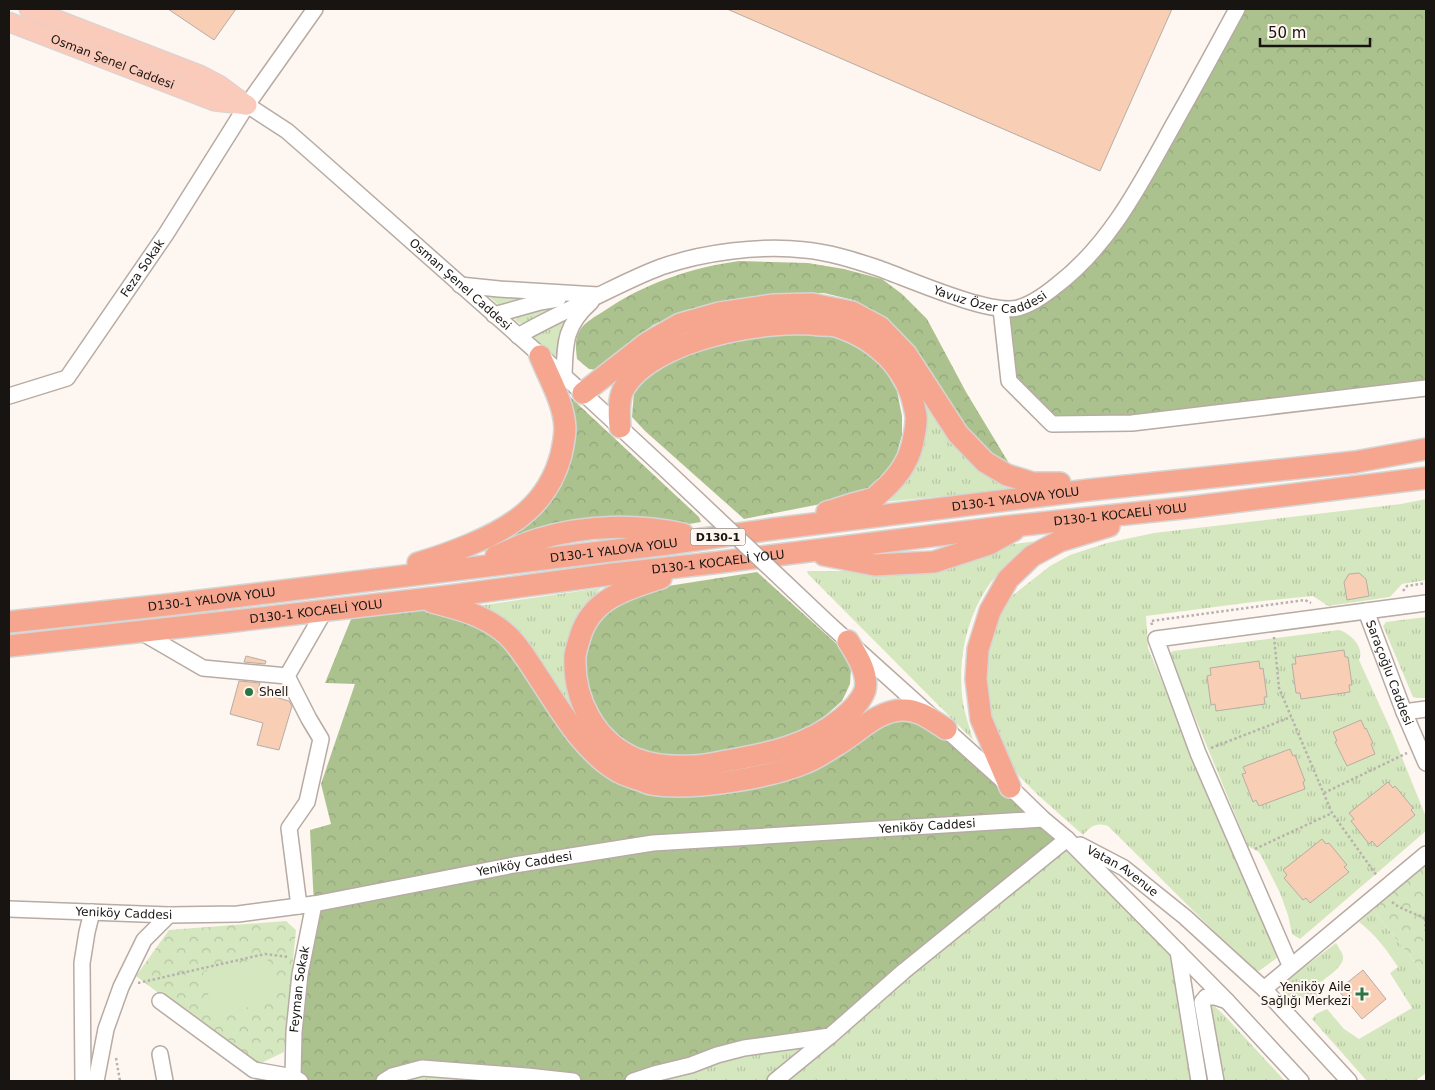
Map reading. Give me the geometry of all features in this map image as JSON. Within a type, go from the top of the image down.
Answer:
[{"type":"highway","points":[[583,393],[647,343],[680,324],[719,313],[764,306],[812,304],[852,312],[880,327],[906,354],[958,434],[985,462],[1007,475],[1033,483],[1107,480],[1426,448]]},
{"type":"highway","points":[[620,427],[620,401],[622,391],[628,382],[658,358],[713,335],[778,324],[811,323],[838,327],[867,339],[900,370],[911,392],[916,419],[912,446],[905,464],[891,483],[874,498],[773,529]]},
{"type":"highway","points":[[282,590],[437,558],[496,534],[518,520],[534,505],[549,485],[558,466],[563,445],[565,428],[560,406],[540,356]]},
{"type":"highway","name":"D130-1 YALOVA YOLU","points":[[9,622],[175,604],[467,567],[537,539],[596,528],[616,527],[670,532],[703,539],[1079,491],[1355,462],[1426,448]]},
{"type":"highway","name":"D130-1 KOCAELİ YOLU","points":[[9,646],[420,599],[613,574],[1426,478]]},
{"type":"highway","points":[[1010,787],[981,719],[976,679],[978,649],[990,611],[1008,579],[1032,556],[1060,541],[1098,529],[1192,507]]},
{"type":"highway","points":[[713,563],[641,584],[608,598],[595,610],[583,626],[576,650],[574,672],[587,716],[602,735],[618,749],[637,760],[664,766],[694,766],[759,755],[794,746],[828,729],[849,713],[865,689],[865,676],[860,660],[848,641]]},
{"type":"highway","points":[[420,599],[465,610],[488,621],[506,634],[529,662],[575,731],[596,755],[620,772],[650,784],[683,786],[723,782],[769,774],[808,762],[845,741],[877,717],[888,712],[914,710],[946,729]]},
{"type":"main road","name":"Osman Şenel Caddesi","points":[[29,9],[200,75],[219,85],[247,105]]},
{"type":"main road","name":"Osman Şenel Caddesi","points":[[9,22],[214,101],[247,105]]},
{"type":"main road","points":[[108,59],[115,41]]},
{"type":"street","name":"Feza Sokak","points":[[9,396],[67,378],[166,234],[247,105],[315,9]]},
{"type":"street","name":"Yavuz Özer Caddesi","points":[[518,336],[548,319],[664,266],[722,253],[764,249],[804,250],[833,255],[875,267],[977,303],[1001,309],[1018,308],[1043,296],[1075,269],[1112,227],[1135,194],[1237,9]]},
{"type":"street","name":"Osman Şenel Caddesi","points":[[247,105],[287,131],[583,393],[830,625],[1067,839]]},
{"type":"street","name":"Yavuz Özer Caddesi","points":[[460,285],[507,290],[599,295]]},
{"type":"street","name":"Yavuz Özer Caddesi","points":[[494,315],[540,302],[599,295]]},
{"type":"street","name":"Yavuz Özer Caddesi","points":[[564,377],[567,335],[577,316],[599,295]]},
{"type":"street","points":[[1001,309],[1009,381],[1052,424],[1132,423],[1426,388]]},
{"type":"street","points":[[1290,966],[1198,753],[1156,639],[1426,602]]},
{"type":"street","points":[[287,676],[325,610]]},
{"type":"street","name":"Saraçoğlu Caddesi","points":[[1366,611],[1404,712],[1426,763]]},
{"type":"street","points":[[141,632],[203,668],[287,676]]},
{"type":"street","points":[[287,676],[321,739],[307,802],[289,828],[299,906]]},
{"type":"street","points":[[1404,712],[1426,709]]},
{"type":"street","name":"Yeniköy Caddesi","points":[[9,910],[168,915],[238,914],[314,904],[514,865],[652,843],[1043,819]]},
{"type":"street","points":[[775,1081],[904,971],[1067,839]]},
{"type":"street","name":"Vatan Avenue","points":[[1067,839],[1227,1001],[1301,1081]]},
{"type":"street","name":"Vatan Avenue","points":[[1067,839],[1124,868],[1185,917],[1264,989],[1349,1081]]},
{"type":"street","points":[[1264,989],[1426,854]]},
{"type":"street","name":"Feyman Sokak","points":[[296,1079],[294,1032],[300,974],[314,904]]},
{"type":"street","points":[[83,1081],[82,963],[92,912]]},
{"type":"street","points":[[96,1081],[106,1029],[121,986],[144,940],[168,915]]},
{"type":"street","points":[[1178,951],[1199,1081]]},
{"type":"street","points":[[1216,1081],[1202,1002],[1206,997],[1215,997],[1227,1001]]},
{"type":"street","points":[[160,1001],[255,1075],[296,1079]]},
{"type":"street","points":[[633,1081],[744,1048],[830,1036]]},
{"type":"street","points":[[160,1054],[165,1081]]},
{"type":"street","points":[[384,1081],[392,1076],[422,1068],[573,1081]]},
{"type":"path","points":[[1272,623],[1279,688],[1332,813],[1381,890],[1399,907],[1426,919]]},
{"type":"path","points":[[1198,753],[1292,717]]},
{"type":"path","points":[[1323,793],[1419,747]]},
{"type":"path","points":[[1242,854],[1332,813]]},
{"type":"path","points":[[1426,914],[1426,932]]},
{"type":"path","points":[[131,985],[265,954],[303,959]]},
{"type":"green space","points":[[1237,9],[1426,9],[1426,388],[1052,424],[1009,381],[1001,309],[1019,308],[1089,255]]},
{"type":"green space","points":[[739,261],[808,263],[844,269],[882,279],[902,294],[927,319],[966,392],[1010,465],[994,457],[975,442],[905,337],[876,312],[853,300],[824,293],[789,293],[715,303],[683,311],[653,325],[597,370],[589,369],[577,359],[576,340],[580,330],[591,319],[620,301],[668,278],[703,268]]},
{"type":"green space","points":[[485,293],[530,299],[502,308]]},
{"type":"green space","points":[[557,303],[561,307],[523,324],[515,320],[518,316]]},
{"type":"green space","points":[[566,318],[568,320],[561,334],[557,353],[554,357],[534,339],[535,334]]},
{"type":"green space","points":[[794,331],[841,336],[873,356],[886,372],[897,391],[902,416],[902,435],[889,471],[866,493],[831,502],[744,519],[645,431],[632,417],[634,392],[658,368],[708,343]]},
{"type":"green space","points":[[916,389],[981,468],[1015,489],[883,502],[899,487]]},
{"type":"green space","points":[[568,395],[699,517],[701,522],[689,524],[645,522],[474,553],[553,495],[566,475],[569,450]]},
{"type":"green space","points":[[1426,499],[1426,580],[1402,584],[1390,597],[1328,606],[1313,596],[1146,616],[1148,648],[1194,758],[1259,902],[1259,913],[1278,957],[1259,971],[1253,970],[1108,826],[1100,824],[1094,826],[1083,835],[1018,775],[988,722],[983,659],[1000,610],[1012,596],[1050,566],[1070,555],[1107,543],[1154,533],[1401,504]]},
{"type":"green space","points":[[1037,541],[1007,565],[991,582],[975,610],[965,640],[961,687],[964,708],[973,740],[807,571],[871,571],[999,546]]},
{"type":"green space","points":[[757,572],[840,647],[851,668],[850,684],[842,701],[804,730],[773,743],[698,756],[664,756],[635,748],[611,729],[596,711],[586,687],[585,638],[600,617],[618,603],[649,589]]},
{"type":"green space","points":[[601,588],[580,610],[568,636],[565,661],[567,692],[574,710],[471,607]]},
{"type":"green space","points":[[420,599],[488,621],[556,703],[650,784],[914,710],[1067,839],[830,1036],[793,1040],[633,1081],[573,1081],[453,1070],[384,1081],[300,1081],[294,1032],[314,904],[310,830],[331,824],[321,784],[355,684],[325,683],[356,607]]},
{"type":"green space","points":[[1426,617],[1426,698],[1417,698],[1413,697],[1383,626],[1386,622]]},
{"type":"green space","points":[[1339,630],[1352,638],[1359,648],[1359,660],[1390,728],[1426,817],[1426,831],[1300,939],[1292,934],[1280,893],[1259,852],[1248,846],[1169,654],[1173,651]]},
{"type":"green space","points":[[1067,839],[1178,951],[1199,1081],[633,1081]]},
{"type":"green space","points":[[1426,864],[1426,976],[1373,910]]},
{"type":"green space","points":[[1373,910],[1426,976],[1426,1073],[1415,1081],[1367,1081],[1312,1019],[1316,1014],[1327,1009],[1344,1029],[1359,1039],[1412,1008],[1390,973],[1398,967],[1390,954],[1359,922]]},
{"type":"green space","points":[[286,921],[296,930],[284,1052],[255,1066],[136,976],[169,930]]},
{"type":"green space","points":[[1336,943],[1343,957],[1342,961],[1337,969],[1316,986],[1318,999],[1316,1004],[1311,1007],[1302,997],[1295,1004],[1285,992],[1286,981]]},
{"type":"green space","points":[[267,957],[277,1001],[213,1015],[203,972]]},
{"type":"green space","points":[[1213,1005],[1285,1081],[1223,1081],[1209,1008]]},
{"type":"green space","points":[[422,1068],[573,1081],[384,1081]]},
{"type":"building","points":[[168,9],[236,9],[214,40]]},
{"type":"building","points":[[727,9],[1172,9],[1100,171]]},
{"type":"building","points":[[1359,573],[1366,579],[1369,596],[1347,600],[1344,582],[1349,574]]},
{"type":"building","points":[[1344,650],[1345,657],[1348,657],[1352,685],[1349,685],[1350,692],[1301,699],[1300,693],[1296,693],[1292,664],[1296,664],[1295,657]]},
{"type":"building","points":[[246,656],[266,661],[265,664],[244,662]]},
{"type":"building","points":[[1259,661],[1260,669],[1263,668],[1267,697],[1264,697],[1265,704],[1216,711],[1215,704],[1211,705],[1207,676],[1211,675],[1210,668]]},
{"type":"building","points":[[239,681],[260,683],[257,692],[289,701],[292,706],[279,750],[257,745],[263,723],[230,714]]},
{"type":"building","points":[[1361,720],[1373,743],[1371,744],[1375,754],[1347,766],[1335,742],[1337,741],[1333,732]]},
{"type":"building","points":[[1290,749],[1293,756],[1295,755],[1305,781],[1303,782],[1305,789],[1259,806],[1256,800],[1253,802],[1242,774],[1246,773],[1243,767]]},
{"type":"building","points":[[1388,782],[1393,788],[1395,786],[1413,808],[1411,810],[1415,815],[1377,847],[1372,841],[1369,844],[1351,821],[1354,819],[1349,813]]},
{"type":"building","points":[[1322,839],[1326,844],[1329,843],[1347,865],[1344,867],[1349,872],[1310,903],[1306,898],[1303,900],[1284,878],[1287,875],[1283,870]]},
{"type":"building","name":"Yeniköy Aile Sağlığı Merkezi","points":[[1363,970],[1386,999],[1362,1019],[1338,990]]},
{"type":"place","name":"Shell","points":[[249,692]]},
{"type":"place","name":"Yeniköy Aile Sağlığı Merkezi","points":[[1362,994]]}]
